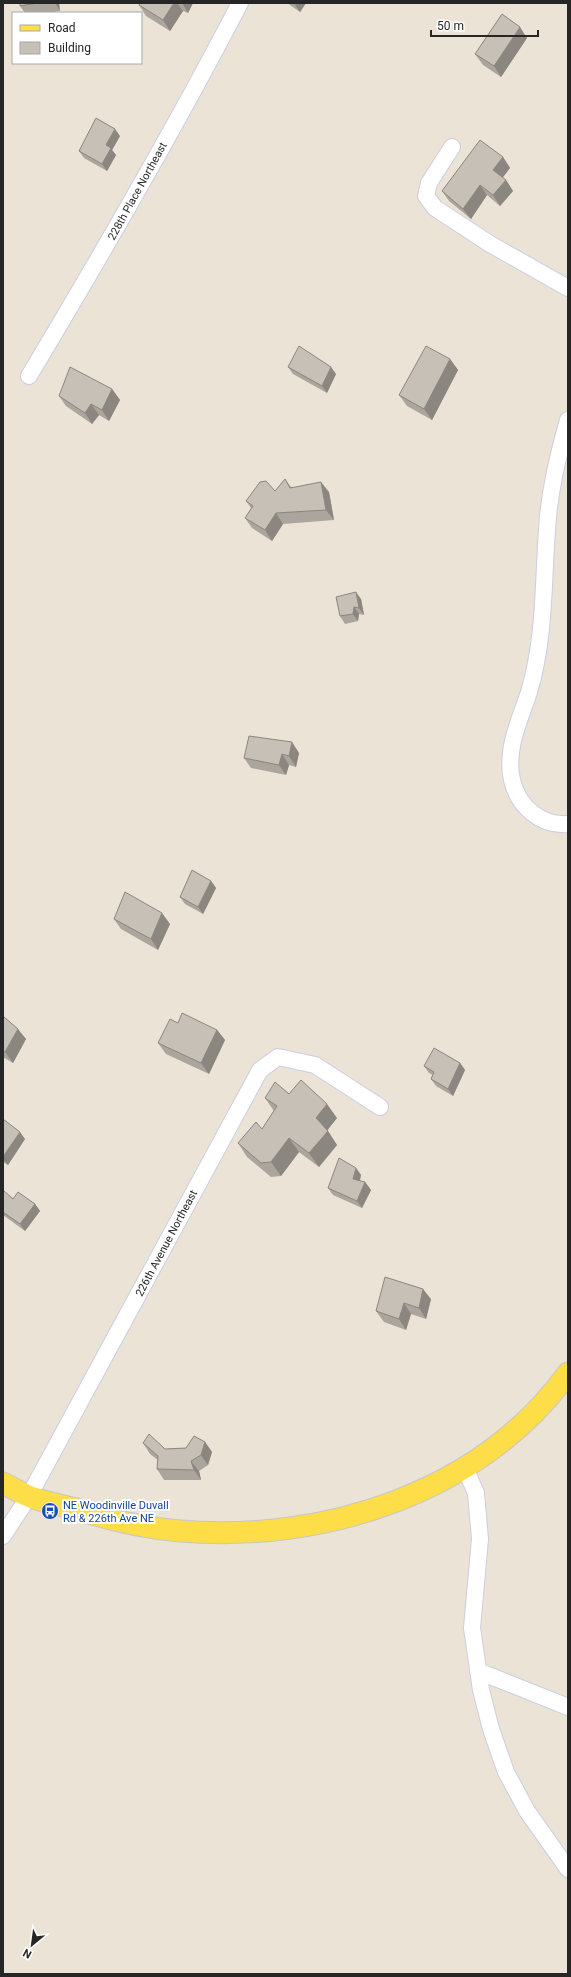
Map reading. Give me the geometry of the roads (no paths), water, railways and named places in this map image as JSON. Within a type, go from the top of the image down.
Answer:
[{"type":"main road","points":[[3,1483],[29,1496],[102,1518],[142,1526],[179,1531],[244,1532],[304,1527],[362,1513],[416,1493],[465,1468],[514,1432],[557,1388],[568,1373]]},
{"type":"street","name":"228th Place Northeast","points":[[29,376],[94,267],[205,70],[240,3]]},
{"type":"street","points":[[452,147],[429,183],[426,196],[435,208],[490,244],[568,288]]},
{"type":"street","points":[[568,420],[558,457],[551,494],[540,650],[529,692],[516,730],[510,756],[511,778],[520,801],[528,811],[543,820],[568,824]]},
{"type":"street","name":"226th Avenue Northeast","points":[[3,1536],[29,1496],[260,1070],[278,1057],[316,1065],[380,1107]]},
{"type":"street","points":[[465,1468],[476,1493],[480,1539],[472,1628],[478,1672],[491,1729],[506,1772],[527,1811],[568,1869]]},
{"type":"street","points":[[478,1672],[568,1707]]},
{"type":"place","name":"NE Woodinville Duvall Rd & 226th Ave NE","points":[[50,1511]]}]
